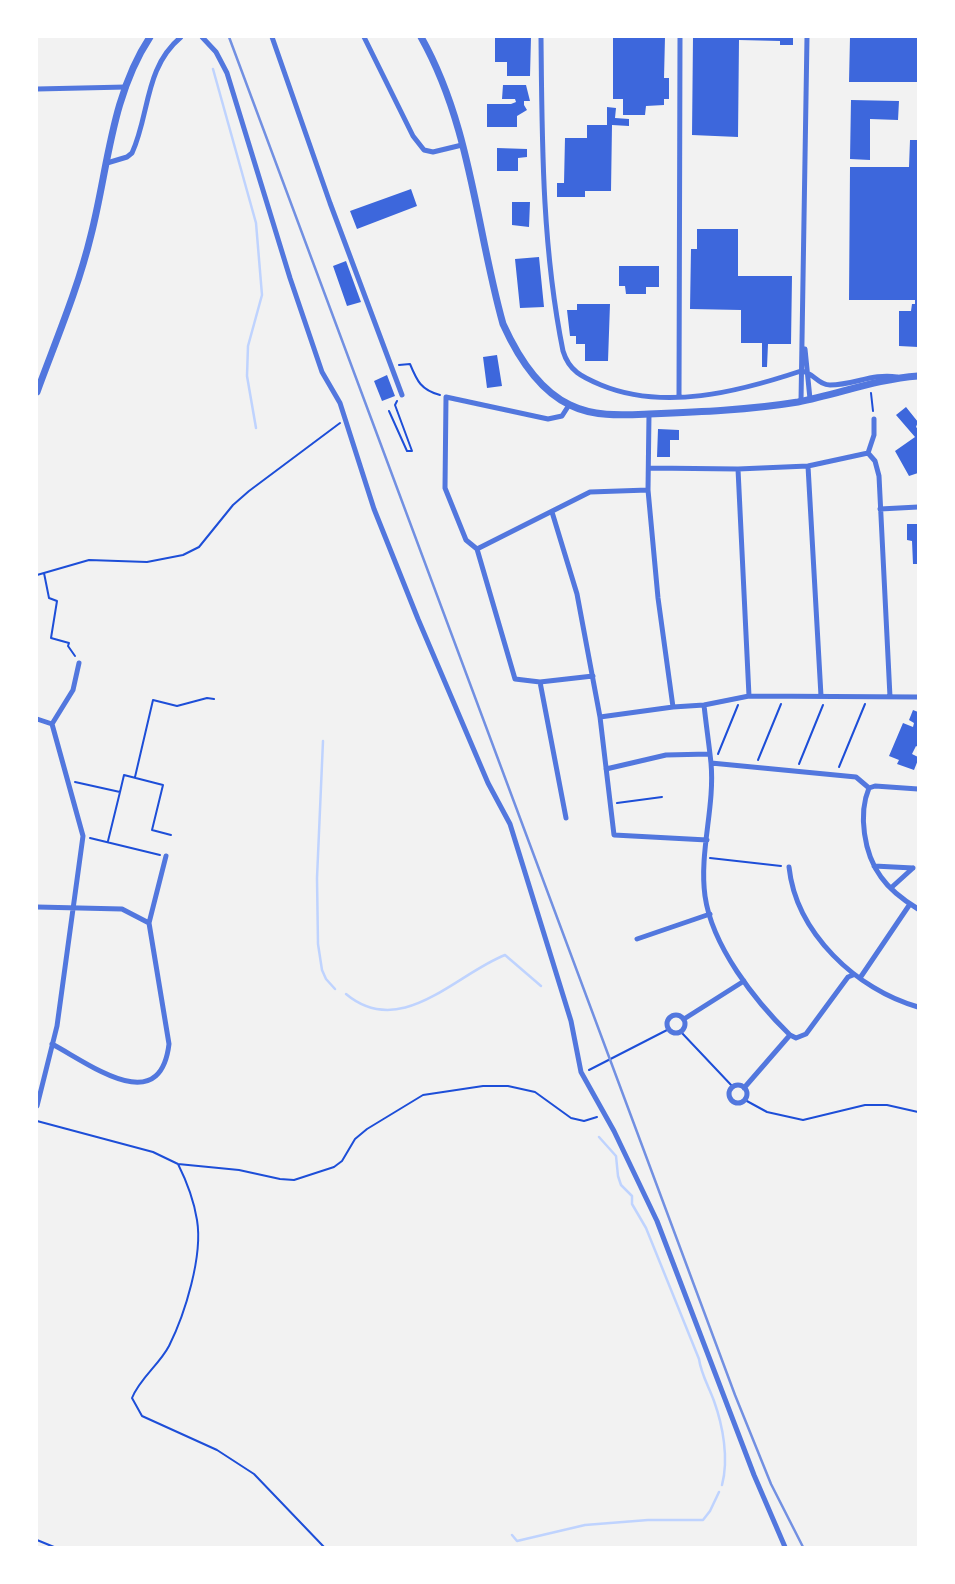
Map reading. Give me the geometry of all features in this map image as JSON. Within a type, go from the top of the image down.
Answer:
[{"type":"street","points":[[37,392],[85,261],[113,128],[126,87],[150,37]]},
{"type":"street","points":[[107,163],[132,153],[146,97],[169,49],[181,37]]},
{"type":"street","points":[[202,37],[216,52],[227,73],[322,372],[340,402],[374,509],[395,564],[488,783],[509,824],[571,1021],[581,1073],[605,1115],[657,1221],[754,1475],[785,1547]]},
{"type":"street","points":[[272,37],[330,203],[402,395]]},
{"type":"street","points":[[364,37],[413,136],[424,150],[433,152],[462,145]]},
{"type":"street","points":[[421,37],[454,110],[503,324],[516,350],[533,374],[569,405],[596,413],[696,413],[801,401],[870,384],[918,376]]},
{"type":"street","points":[[541,37],[542,174],[554,299],[566,362],[575,372],[617,390],[651,397],[741,389],[804,372],[831,385],[884,375],[900,378]]},
{"type":"street","points":[[680,37],[680,396]]},
{"type":"street","points":[[801,401],[804,372],[807,37]]},
{"type":"street","points":[[37,89],[126,87]]},
{"type":"street","points":[[804,372],[810,399]]},
{"type":"street","points":[[569,405],[562,416],[548,419],[442,396],[445,488],[466,540],[477,549],[515,679],[540,682],[593,676]]},
{"type":"street","points":[[649,414],[648,489],[658,598],[673,706]]},
{"type":"street","points":[[868,453],[874,435],[874,419]]},
{"type":"street","points":[[650,468],[738,469],[808,466],[868,453]]},
{"type":"street","points":[[868,453],[875,461],[879,476],[890,697]]},
{"type":"street","points":[[808,466],[824,696]]},
{"type":"street","points":[[738,469],[749,696]]},
{"type":"street","points":[[477,549],[590,492],[648,489]]},
{"type":"street","points":[[880,509],[918,507]]},
{"type":"street","points":[[552,512],[577,594],[593,676],[614,835],[707,840]]},
{"type":"street","points":[[37,1106],[52,1044],[83,836],[52,724],[73,690],[79,663]]},
{"type":"street","points":[[540,682],[566,818]]},
{"type":"street","points":[[600,717],[673,706],[704,705],[749,696],[918,697]]},
{"type":"street","points":[[704,705],[711,763],[705,897],[723,945],[744,981],[772,1017],[796,1038],[806,1034],[848,977],[853,975]]},
{"type":"street","points":[[37,719],[52,724]]},
{"type":"street","points":[[606,769],[666,755],[709,754]]},
{"type":"street","points":[[711,763],[856,776],[869,788]]},
{"type":"street","points":[[869,788],[875,786],[918,789]]},
{"type":"street","points":[[869,788],[864,823],[874,866],[883,880],[918,909]]},
{"type":"street","points":[[52,1044],[127,1082],[145,1083],[159,1073],[165,1063],[169,1044],[149,923],[166,856]]},
{"type":"street","points":[[874,866],[913,869],[891,887]]},
{"type":"street","points":[[789,867],[791,886],[824,945],[853,975],[884,994],[918,1007]]},
{"type":"street","points":[[860,978],[910,904]]},
{"type":"street","points":[[37,907],[122,909],[149,923]]},
{"type":"street","points":[[637,939],[710,914]]},
{"type":"street","points":[[684,1019],[744,981]]},
{"type":"street","points":[[678,1015],[684,1019],[685,1027],[681,1032],[669,1029],[668,1020],[673,1016],[678,1015]]},
{"type":"street","points":[[744,1088],[790,1035]]},
{"type":"street","points":[[733,1087],[744,1088],[747,1093],[745,1100],[738,1103],[732,1101],[729,1096],[733,1087]]},
{"type":"path","points":[[391,367],[410,364],[415,378],[425,391],[442,396]]},
{"type":"path","points":[[870,384],[874,419]]},
{"type":"path","points":[[388,411],[407,451],[412,451],[395,405]]},
{"type":"path","points":[[37,575],[89,560],[166,560],[199,547],[233,505],[334,426]]},
{"type":"path","points":[[44,573],[49,598],[57,601],[51,638],[69,643],[68,646],[79,663]]},
{"type":"path","points":[[755,768],[785,696]]},
{"type":"path","points":[[796,771],[824,696]]},
{"type":"path","points":[[711,763],[716,759],[741,697]]},
{"type":"path","points":[[836,774],[867,697]]},
{"type":"path","points":[[135,778],[153,700],[177,706],[206,698],[214,699]]},
{"type":"path","points":[[108,842],[124,775],[163,785],[152,830],[171,835]]},
{"type":"path","points":[[67,780],[120,792]]},
{"type":"path","points":[[609,804],[662,797]]},
{"type":"path","points":[[83,836],[166,856]]},
{"type":"path","points":[[706,858],[789,867]]},
{"type":"path","points":[[589,1070],[669,1029]]},
{"type":"path","points":[[681,1032],[733,1087]]},
{"type":"path","points":[[37,1121],[153,1152],[178,1164],[239,1170],[294,1180],[334,1167],[342,1161],[355,1139],[366,1129],[423,1095],[483,1086],[508,1086],[535,1092],[565,1115],[575,1119],[584,1121],[605,1115]]},
{"type":"path","points":[[745,1100],[767,1112],[803,1120],[865,1105],[887,1105],[918,1112]]},
{"type":"path","points":[[178,1164],[198,1223],[195,1265],[183,1310],[169,1346],[132,1398],[142,1416],[217,1450],[254,1474],[324,1547]]},
{"type":"path","points":[[37,1540],[54,1547]]},
{"type":"building","points":[[495,37],[531,37],[530,76],[507,76],[507,62],[495,62]]},
{"type":"building","points":[[613,37],[665,37],[664,78],[669,78],[669,99],[664,99],[664,105],[646,106],[645,115],[623,115],[623,99],[613,99]]},
{"type":"building","points":[[693,37],[793,37],[793,45],[780,45],[780,41],[739,40],[738,137],[692,135]]},
{"type":"building","points":[[850,37],[918,37],[918,82],[849,82]]},
{"type":"building","points":[[503,85],[526,85],[530,101],[524,101],[527,110],[517,116],[517,127],[487,127],[487,104],[516,102],[515,99],[502,99]]},
{"type":"building","points":[[851,100],[899,101],[898,120],[870,119],[870,160],[850,159]]},
{"type":"building","points":[[607,107],[616,108],[615,118],[629,119],[629,126],[612,125],[611,191],[585,191],[585,197],[557,197],[557,183],[564,183],[565,138],[587,138],[587,125],[607,125]]},
{"type":"building","points":[[910,140],[918,140],[918,347],[899,346],[899,311],[911,311],[915,300],[849,300],[850,167],[909,167]]},
{"type":"building","points":[[497,148],[527,149],[527,157],[518,158],[518,171],[497,171]]},
{"type":"building","points":[[411,189],[417,206],[357,229],[350,211]]},
{"type":"building","points":[[512,202],[530,202],[529,227],[512,225]]},
{"type":"building","points":[[697,229],[738,229],[738,276],[792,276],[791,344],[768,344],[767,367],[762,367],[762,343],[741,343],[741,310],[690,309],[691,249],[697,249]]},
{"type":"building","points":[[539,257],[544,307],[520,308],[515,259]]},
{"type":"building","points":[[346,261],[361,302],[347,306],[333,266]]},
{"type":"building","points":[[619,266],[659,266],[659,287],[646,287],[646,294],[626,294],[625,286],[619,286]]},
{"type":"building","points":[[577,304],[610,304],[608,361],[585,361],[585,344],[576,344],[576,336],[570,336],[567,310],[577,310]]},
{"type":"building","points":[[497,355],[502,386],[487,388],[483,357]]},
{"type":"building","points":[[387,375],[395,396],[382,401],[374,381]]},
{"type":"building","points":[[906,407],[918,422],[918,473],[909,476],[895,451],[915,437],[896,415]]},
{"type":"building","points":[[658,429],[679,430],[679,440],[670,440],[670,457],[657,457]]},
{"type":"building","points":[[907,524],[918,524],[918,564],[913,564],[912,541],[907,540]]},
{"type":"building","points":[[913,710],[918,712],[918,747],[916,746],[912,754],[918,757],[918,760],[914,770],[897,764],[899,760],[889,756],[903,723],[913,727],[914,723],[909,720]]},
{"type":"waterway","points":[[213,69],[256,223],[262,295],[248,346],[247,376],[256,428]]},
{"type":"waterway","points":[[323,741],[317,878],[318,944],[322,970],[335,989]]},
{"type":"waterway","points":[[346,994],[367,1006],[387,1010],[408,1007],[428,999],[505,955],[541,986]]},
{"type":"waterway","points":[[599,1137],[616,1156],[621,1185],[632,1196],[632,1204],[646,1228],[714,1401],[724,1443],[722,1485]]},
{"type":"waterway","points":[[512,1535],[517,1541],[585,1525],[648,1520],[703,1520],[719,1492]]},
{"type":"railway","points":[[229,37],[735,1395],[771,1484],[803,1547]]}]
